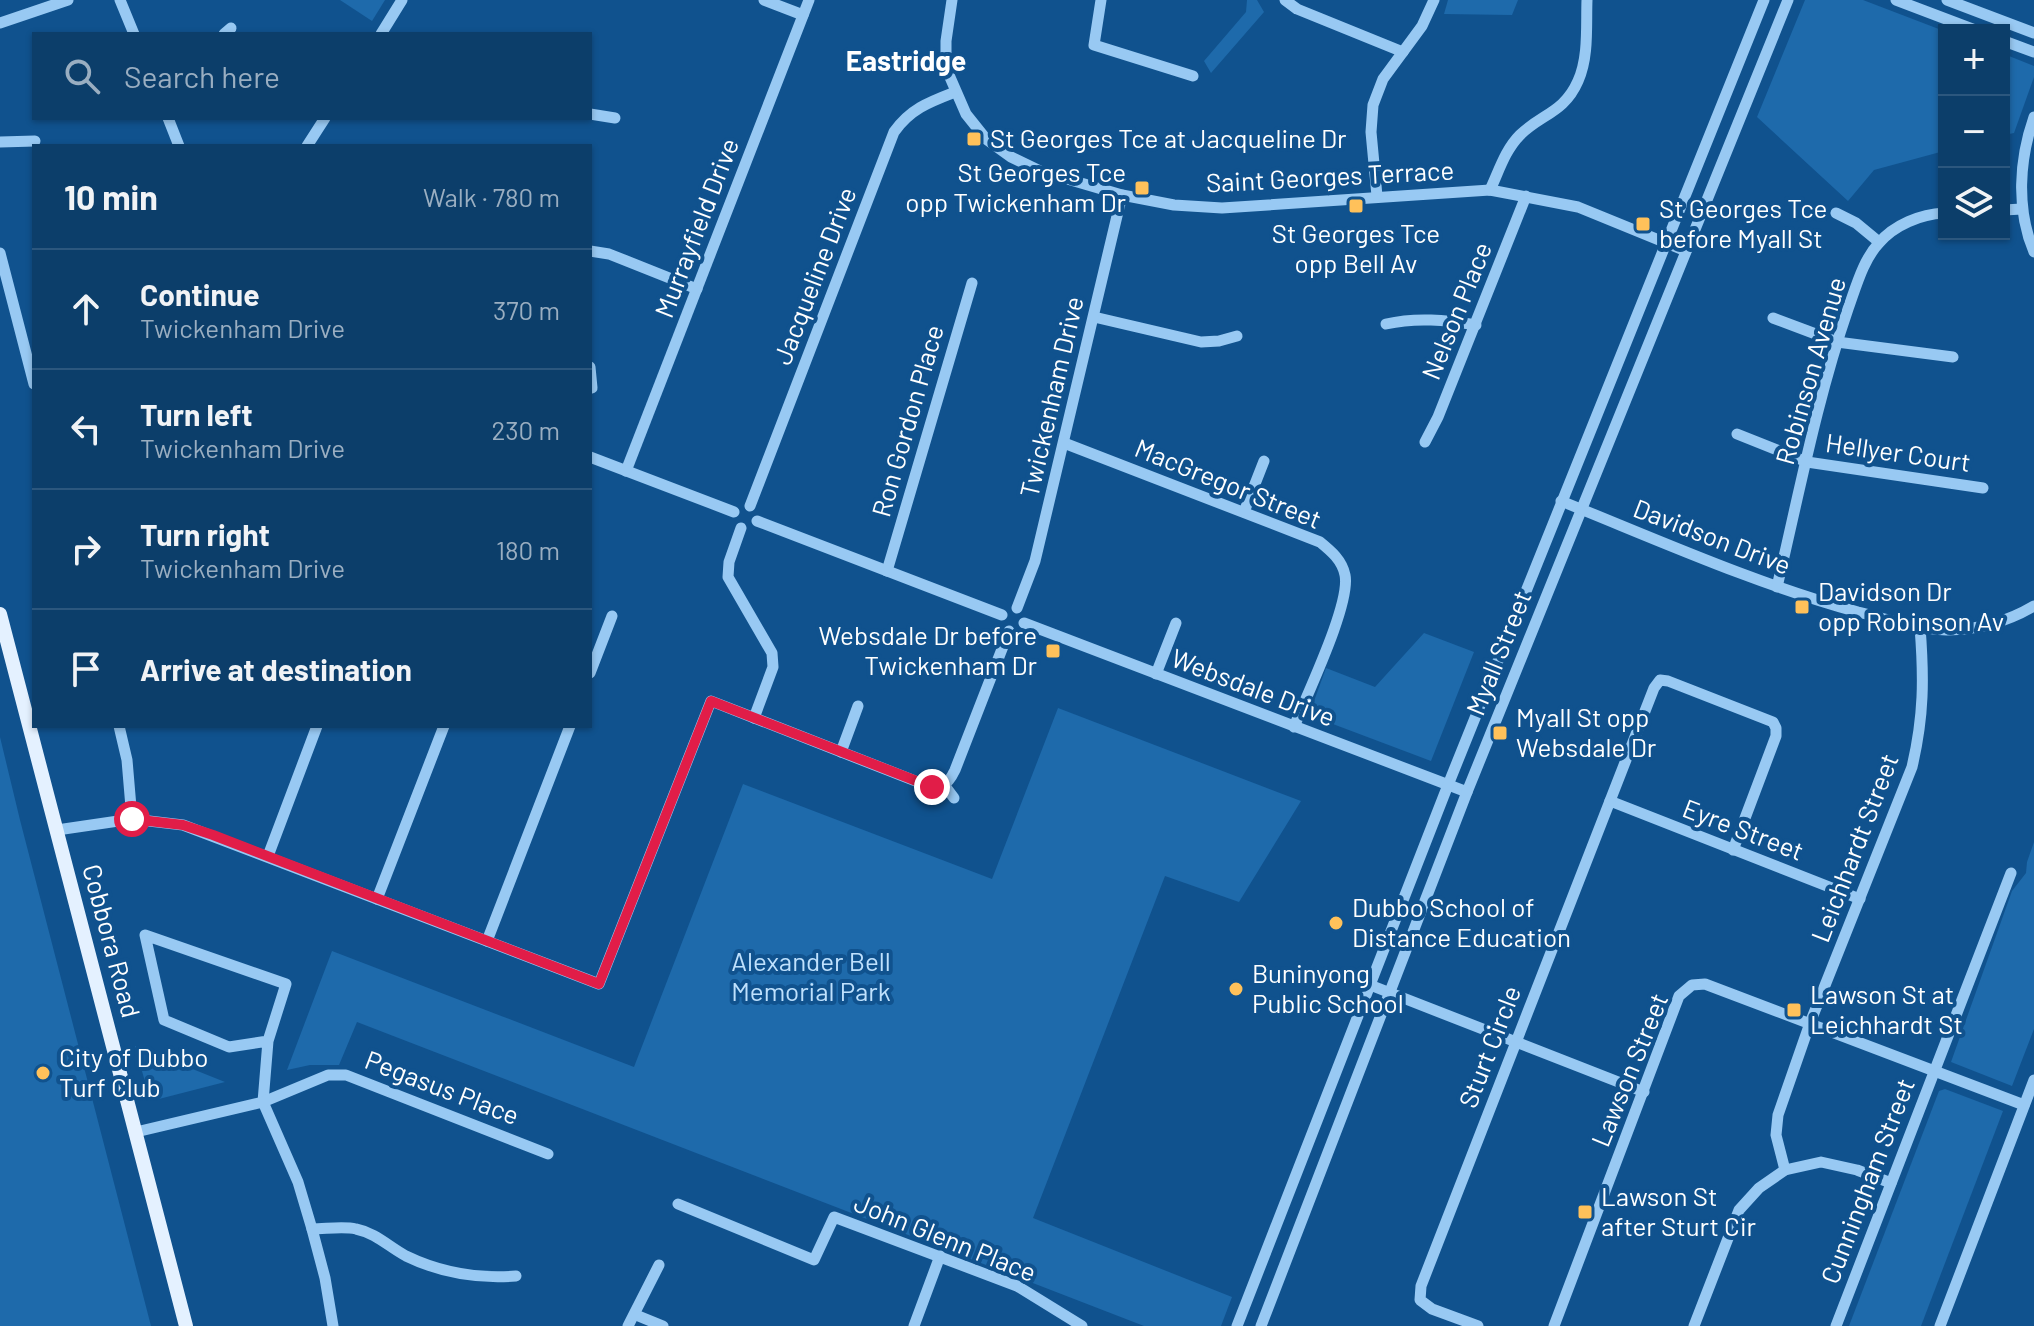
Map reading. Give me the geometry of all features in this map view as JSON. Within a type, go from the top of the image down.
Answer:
[{"type":"main road","name":"Cobbora Road","points":[[0,614],[186,1326]]},
{"type":"street","points":[[0,23],[68,0]]},
{"type":"street","points":[[120,0],[133,32]]},
{"type":"street","points":[[382,32],[402,0]]},
{"type":"street","points":[[764,0],[803,15]]},
{"type":"street","name":"Murrayfield Drive","points":[[626,471],[809,0]]},
{"type":"street","name":"Saint Georges Terrace","points":[[952,0],[946,68],[966,114],[986,139],[1011,157],[1040,171],[1122,195],[1174,205],[1222,208],[1490,190],[1578,207],[1686,251]]},
{"type":"street","points":[[1101,0],[1094,45],[1193,76]]},
{"type":"street","points":[[1285,0],[1297,9],[1403,52]]},
{"type":"street","points":[[1377,196],[1371,132],[1373,105],[1383,79],[1422,26],[1434,0]]},
{"type":"street","points":[[1490,190],[1514,142],[1524,131],[1556,111],[1578,81],[1584,59],[1587,0]]},
{"type":"street","name":"Myall Street","points":[[1237,1326],[1448,785],[1764,0]]},
{"type":"street","name":"Myall Street","points":[[1261,1326],[1467,792],[1788,0]]},
{"type":"street","points":[[1896,0],[1959,24]]},
{"type":"street","points":[[1947,0],[2034,33]]},
{"type":"street","points":[[2010,43],[2034,52]]},
{"type":"street","name":"Jacqueline Drive","points":[[750,506],[894,132],[916,108],[955,92]]},
{"type":"street","points":[[592,114],[615,118]]},
{"type":"street","points":[[2034,117],[2026,139],[2022,209],[2034,252]]},
{"type":"street","points":[[169,120],[178,144]]},
{"type":"street","points":[[308,144],[324,120]]},
{"type":"street","points":[[0,142],[35,141]]},
{"type":"street","name":"Twickenham Drive","points":[[1017,608],[1035,561],[1122,195]]},
{"type":"street","name":"Nelson Place","points":[[1425,442],[1476,325],[1526,196]]},
{"type":"street","points":[[2010,210],[2022,209]]},
{"type":"street","points":[[1836,213],[1856,223],[1879,242]]},
{"type":"street","name":"Robinson Avenue","points":[[1777,587],[1837,342],[1863,270],[1879,242],[1907,222],[1938,214]]},
{"type":"street","points":[[592,251],[609,254],[697,289]]},
{"type":"street","points":[[0,253],[31,361]]},
{"type":"street","name":"Ron Gordon Place","points":[[887,571],[972,283]]},
{"type":"street","points":[[1094,317],[1201,342],[1237,336]]},
{"type":"street","points":[[1773,318],[1837,342],[1953,357]]},
{"type":"street","points":[[1386,324],[1402,320],[1442,320],[1476,325]]},
{"type":"street","name":"Hellyer Court","points":[[1737,434],[1807,462],[1983,488]]},
{"type":"street","name":"MacGregor Street","points":[[1064,443],[1320,542],[1341,563],[1346,578],[1341,607],[1294,727]]},
{"type":"street","points":[[592,458],[734,512]]},
{"type":"street","points":[[1244,512],[1264,461]]},
{"type":"street","name":"Davidson Drive","points":[[1561,501],[1777,587],[1920,627],[1946,630],[1975,628],[2004,621],[2033,608]]},
{"type":"street","points":[[743,505],[750,506],[757,514],[757,521],[749,529],[741,528],[735,523],[734,512],[743,505]]},
{"type":"street","points":[[757,521],[1002,615]]},
{"type":"street","points":[[741,528],[729,562],[728,577],[772,653],[773,667],[754,718]]},
{"type":"street","points":[[1017,608],[1023,613],[1024,623],[1019,630],[1009,631],[1002,624],[1002,615],[1007,609],[1017,608]]},
{"type":"street","points":[[592,668],[612,616]]},
{"type":"street","name":"Websdale Drive","points":[[1024,623],[1467,792]]},
{"type":"street","points":[[1156,674],[1176,623]]},
{"type":"street","name":"Leichhardt Street","points":[[1785,1170],[1776,1135],[1778,1115],[1810,1023],[1912,767],[1920,732],[1924,685],[1920,627]]},
{"type":"street","points":[[57,830],[132,819],[183,825],[599,984],[711,701],[939,788],[945,786],[955,770],[1009,631]]},
{"type":"street","name":"Sturt Circle","points":[[1478,1326],[1432,1309],[1420,1300],[1421,1286],[1654,688],[1660,680],[1773,722],[1776,736],[1733,850]]},
{"type":"street","points":[[841,752],[858,706]]},
{"type":"street","points":[[119,728],[127,760],[132,819]]},
{"type":"street","points":[[268,856],[316,728]]},
{"type":"street","points":[[377,899],[443,728]]},
{"type":"street","points":[[487,941],[569,728]]},
{"type":"street","points":[[945,786],[954,798]]},
{"type":"street","name":"Eyre Street","points":[[1610,801],[1860,899]]},
{"type":"street","name":"Cunningham Street","points":[[1836,1326],[2011,873]]},
{"type":"street","points":[[268,1041],[229,1047],[164,1020],[145,935],[286,984],[268,1041],[263,1102],[298,1182],[325,1278],[333,1326]]},
{"type":"street","name":"Lawson Street","points":[[1554,1326],[1679,996],[1692,985],[1705,984],[2024,1105]]},
{"type":"street","points":[[1370,985],[1644,1092]]},
{"type":"street","name":"Pegasus Place","points":[[136,1132],[263,1102],[328,1075],[346,1075],[548,1154]]},
{"type":"street","points":[[1940,1326],[2034,1080]]},
{"type":"street","points":[[1694,1326],[1739,1210],[1759,1188],[1785,1170],[1821,1162],[1857,1170],[1891,1183]]},
{"type":"street","name":"John Glenn Place","points":[[678,1204],[814,1260],[834,1217],[1017,1286],[1082,1326]]},
{"type":"street","points":[[312,1229],[356,1229],[377,1236],[404,1255],[434,1268],[466,1275],[516,1276]]},
{"type":"street","points":[[914,1326],[940,1256]]},
{"type":"street","points":[[628,1326],[659,1265]]},
{"type":"street","points":[[636,1315],[663,1326]]},
{"type":"green space","points":[[340,0],[385,0],[372,21]]},
{"type":"green space","points":[[1247,0],[1257,0],[1264,12],[1211,73],[1204,61],[1246,12]]},
{"type":"green space","points":[[1448,0],[1518,0],[1512,15],[1444,14]]},
{"type":"green space","points":[[1805,0],[1863,0],[1938,29],[1938,153],[1874,170],[1848,201],[1757,117]]},
{"type":"green space","points":[[2010,56],[2034,66],[2034,77],[2014,133],[2010,134]]},
{"type":"green space","points":[[1424,633],[1474,652],[1431,761],[1309,715],[1326,668],[1375,687]]},
{"type":"green space","name":"Alexander Bell Memorial Park","points":[[1058,708],[1301,801],[1239,902],[1165,876],[1033,1218],[1232,1297],[1221,1326],[1144,1326],[357,1022],[339,1065],[310,1065],[287,1070],[332,951],[634,1067],[743,784],[992,879]]},
{"type":"green space","name":"City of Dubbo Turf Club","points":[[0,737],[20,820],[151,1326],[0,1326]]},
{"type":"green space","points":[[2034,842],[2034,1029],[2012,1086],[1951,1062],[2012,891],[2026,873]]},
{"type":"green space","points":[[135,1046],[225,1082],[155,1100],[149,1096]]},
{"type":"green space","points":[[1945,1089],[2003,1111],[1921,1326],[1849,1326],[1939,1091]]},
{"type":"place","name":"St Georges Tce at Jacqueline Dr","points":[[974,139]]},
{"type":"place","name":"St Georges Tce opp Twickenham Dr","points":[[1142,188]]},
{"type":"place","name":"St Georges Tce opp Bell Av","points":[[1356,206]]},
{"type":"place","name":"St Georges Tce before Myall St","points":[[1643,224]]},
{"type":"place","name":"Davidson Dr opp Robinson Av","points":[[1802,607]]},
{"type":"place","name":"Websdale Dr before Twickenham Dr","points":[[1053,651]]},
{"type":"place","name":"Myall St opp Websdale Dr","points":[[1500,733]]},
{"type":"place","name":"Dubbo School of Distance Education","points":[[1336,923]]},
{"type":"place","name":"Buninyong Public School","points":[[1236,989]]},
{"type":"place","name":"Lawson St at Leichhardt St","points":[[1794,1010]]},
{"type":"place","name":"City of Dubbo Turf Club","points":[[43,1073]]},
{"type":"place","name":"Lawson St after Sturt Cir","points":[[1585,1212]]},
{"type":"district","name":"Eastridge","points":[[906,61]]},
{"type":"route","points":[[132,819],[183,825],[213,835],[599,984],[711,701],[932,787]]}]
